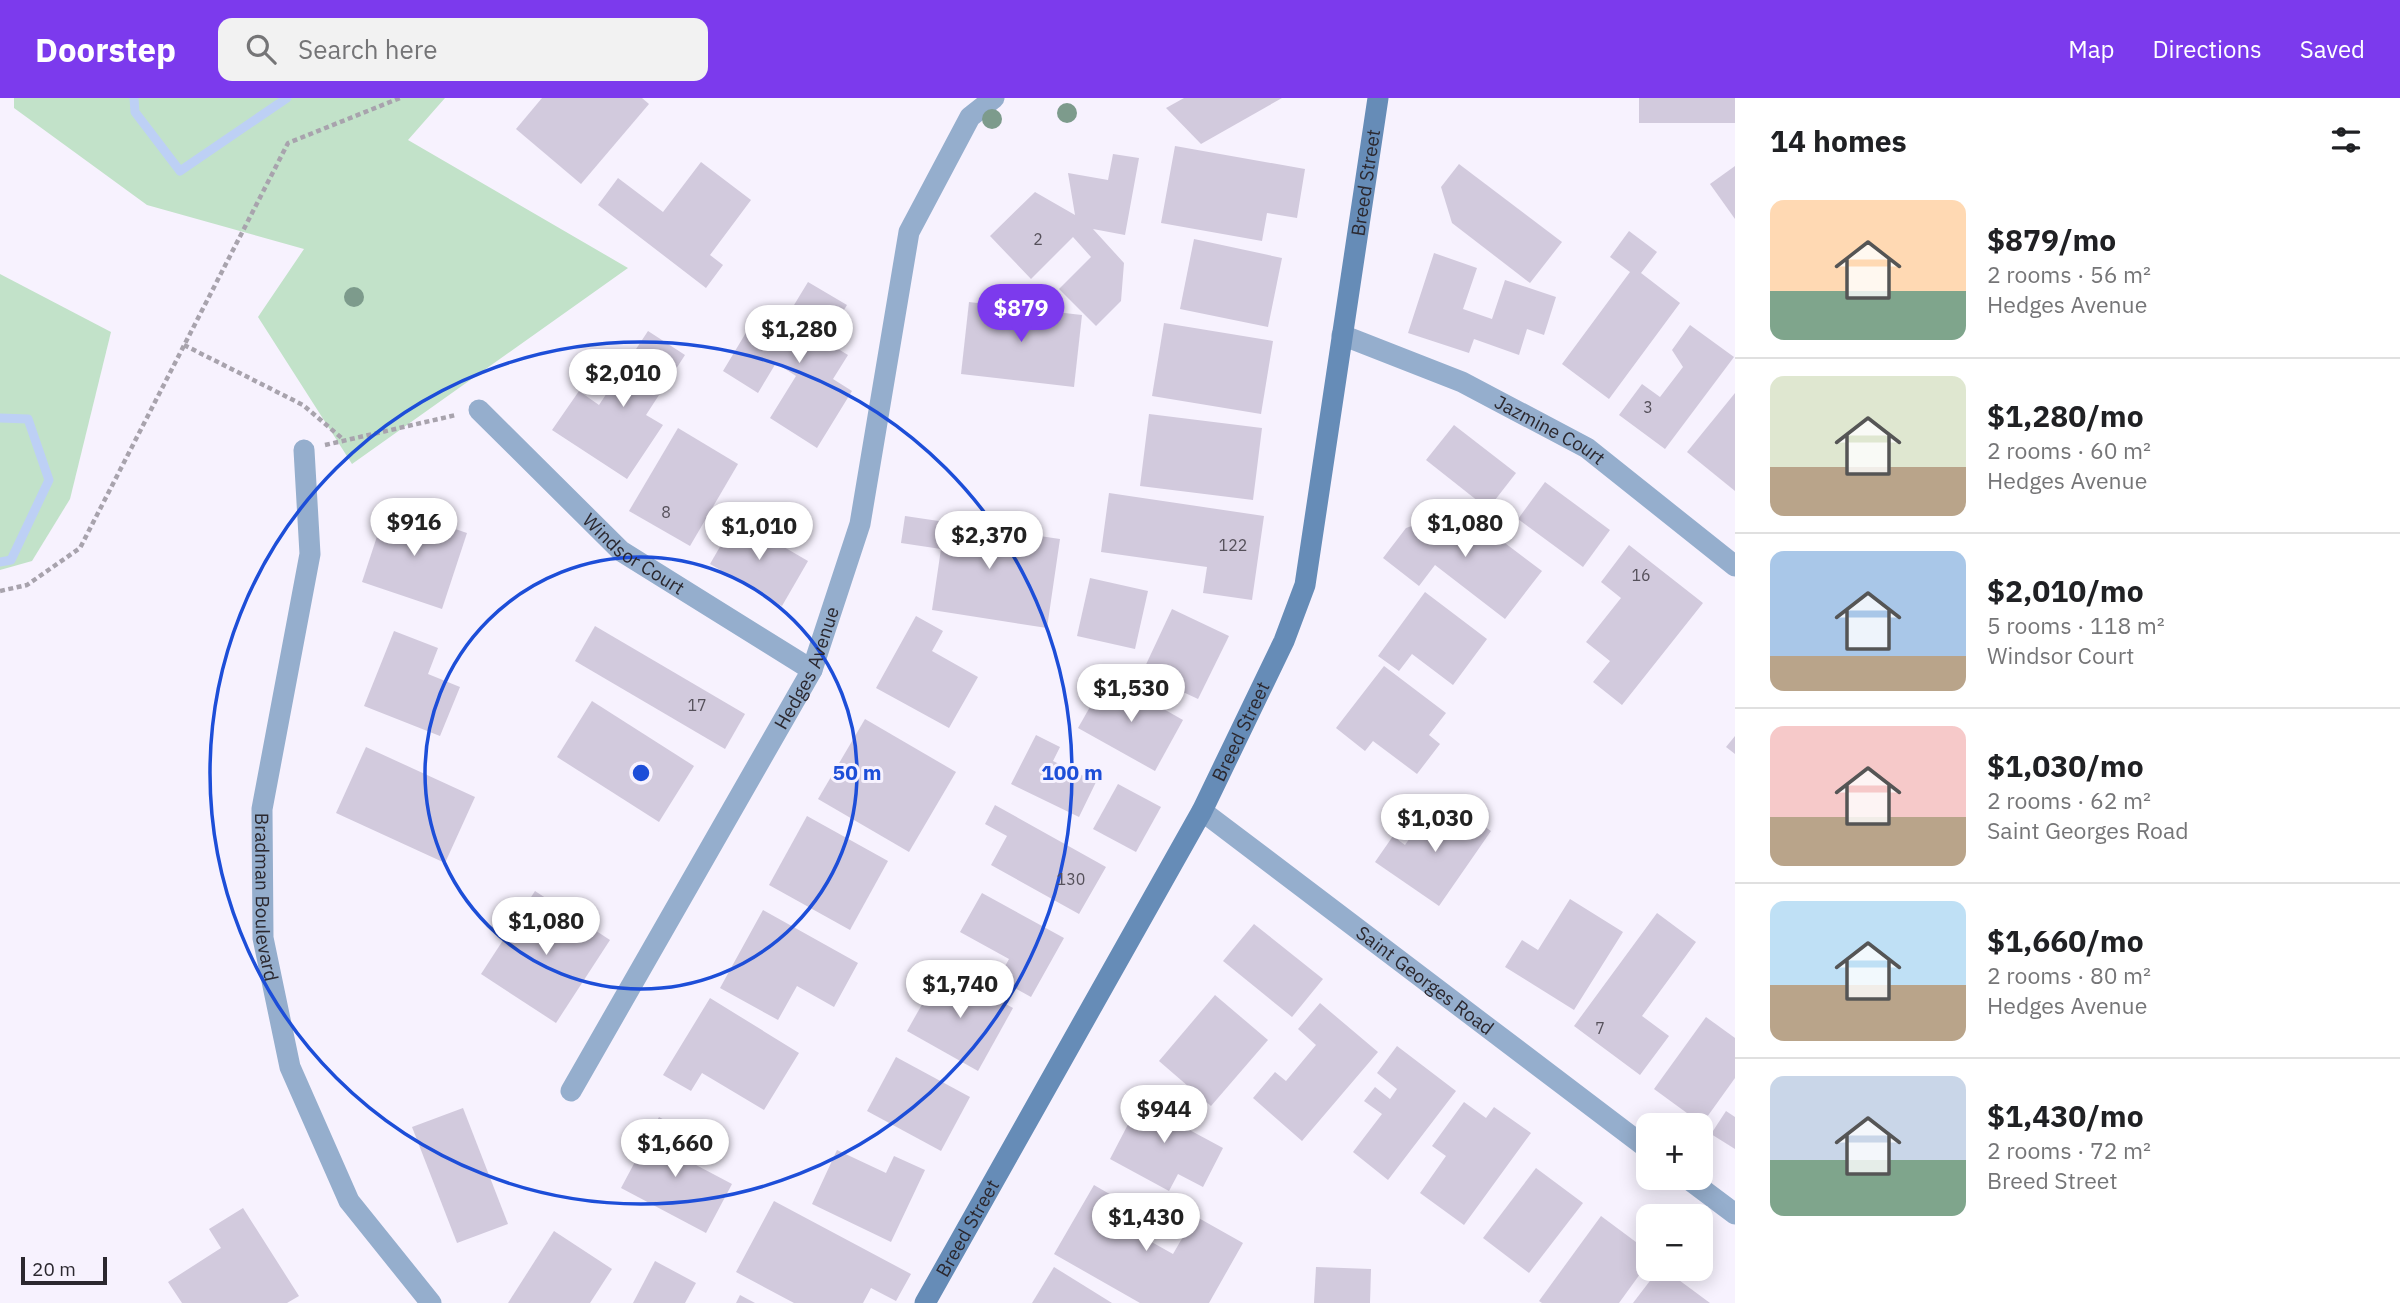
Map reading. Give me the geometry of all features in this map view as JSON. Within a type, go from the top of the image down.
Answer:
[{"type":"street","name":"Hedges Avenue","points":[[571,1091],[812,670],[860,524],[909,232],[970,117],[994,98]]},
{"type":"street","name":"Breed Street","points":[[925,1303],[1202,811],[1284,641],[1305,584],[1378,98]]},
{"type":"street","name":"Jazmine Court","points":[[1342,335],[1462,382],[1587,448],[1735,566]]},
{"type":"street","name":"Windsor Court","points":[[479,410],[621,551],[812,670]]},
{"type":"street","name":"Bradman Boulevard","points":[[303,450],[310,554],[262,809],[263,938],[290,1067],[349,1201],[431,1303]]},
{"type":"street","name":"Saint Georges Road","points":[[1202,811],[1636,1140]]},
{"type":"street","points":[[1703,1190],[1735,1214]]},
{"type":"path","points":[[0,591],[27,585],[80,548],[288,144],[400,98]]},
{"type":"path","points":[[184,345],[303,405],[344,440]]},
{"type":"path","points":[[303,450],[479,410]]},
{"type":"green space","points":[[14,98],[445,98],[408,140],[628,268],[352,464],[258,317],[304,249],[147,205],[14,108]]},
{"type":"green space","points":[[0,274],[111,332],[70,499],[32,561],[0,570]]},
{"type":"building","points":[[542,98],[642,98],[649,104],[581,184],[516,129]]},
{"type":"building","points":[[1184,98],[1282,98],[1201,144],[1166,108]]},
{"type":"building","points":[[1639,98],[1735,98],[1735,123],[1639,123]]},
{"type":"building","points":[[1175,146],[1305,169],[1297,218],[1267,213],[1262,241],[1161,223]]},
{"type":"building","points":[[1113,154],[1139,158],[1125,235],[1093,229],[1124,263],[1121,301],[1096,326],[1059,289],[1091,257],[1073,237],[1031,279],[990,236],[1035,192],[1075,215],[1068,173],[1108,180]]},
{"type":"building","points":[[701,162],[751,200],[710,255],[723,265],[706,288],[598,205],[618,178],[663,212]]},
{"type":"building","points":[[1459,164],[1562,242],[1530,283],[1452,223],[1441,187]]},
{"type":"building","points":[[1735,166],[1735,219],[1710,184]]},
{"type":"building","points":[[1629,231],[1657,252],[1641,273],[1680,303],[1609,399],[1562,364],[1630,272],[1610,257]]},
{"type":"building","points":[[1194,239],[1282,258],[1268,327],[1180,309]]},
{"type":"building","points":[[1434,253],[1477,268],[1463,309],[1492,319],[1505,280],[1556,297],[1544,335],[1527,329],[1519,355],[1474,339],[1469,353],[1408,333]]},
{"type":"building","points":[[808,282],[847,305],[825,341],[848,355],[833,379],[852,391],[817,448],[770,418],[796,376],[776,363],[758,393],[723,371],[750,326],[777,333]]},
{"type":"building","points":[[969,302],[1082,315],[1074,387],[961,374]]},
{"type":"building","points":[[1164,323],[1273,341],[1261,414],[1152,396]]},
{"type":"building","points":[[1690,325],[1734,357],[1665,449],[1619,415],[1642,384],[1660,397],[1683,367],[1672,350]]},
{"type":"building","points":[[648,331],[685,355],[646,415],[663,425],[627,479],[552,430],[579,391],[599,405]]},
{"type":"building","points":[[1735,393],[1735,491],[1687,452]]},
{"type":"building","points":[[1149,414],[1262,428],[1253,500],[1140,486]]},
{"type":"building","points":[[1454,425],[1516,473],[1488,509],[1426,460]]},
{"type":"building","points":[[678,428],[738,464],[690,546],[629,511]]},
{"type":"building","points":[[1545,482],[1610,530],[1583,567],[1518,519]]},
{"type":"building","points":[[1109,493],[1264,516],[1252,600],[1203,593],[1207,567],[1101,552]]},
{"type":"building","points":[[387,506],[467,533],[442,609],[362,582]]},
{"type":"building","points":[[1460,509],[1542,571],[1505,619],[1435,565],[1419,586],[1383,558],[1406,528]]},
{"type":"building","points":[[905,516],[1060,539],[1047,628],[932,610],[941,549],[901,543]]},
{"type":"building","points":[[736,519],[808,561],[782,606],[710,564]]},
{"type":"building","points":[[1629,545],[1703,603],[1622,705],[1593,682],[1610,661],[1586,642],[1621,598],[1601,582]]},
{"type":"building","points":[[1090,578],[1148,591],[1135,649],[1077,636]]},
{"type":"building","points":[[1425,592],[1487,639],[1453,685],[1412,654],[1399,671],[1378,656]]},
{"type":"building","points":[[1172,609],[1229,636],[1198,699],[1142,673]]},
{"type":"building","points":[[916,616],[943,631],[932,651],[978,677],[949,728],[876,688]]},
{"type":"building","points":[[595,626],[745,714],[725,749],[575,661]]},
{"type":"building","points":[[394,631],[438,648],[428,674],[460,687],[440,736],[364,706]]},
{"type":"building","points":[[1384,666],[1446,713],[1429,735],[1440,744],[1417,774],[1373,741],[1365,751],[1336,728]]},
{"type":"building","points":[[1107,677],[1183,720],[1155,771],[1078,728]]},
{"type":"building","points":[[592,701],[694,766],[659,822],[557,757]]},
{"type":"building","points":[[865,719],[956,772],[909,852],[818,799]]},
{"type":"building","points":[[1036,735],[1060,747],[1053,761],[1096,782],[1079,817],[1011,784]]},
{"type":"building","points":[[1735,736],[1735,754],[1726,747]]},
{"type":"building","points":[[366,747],[475,797],[445,863],[336,813]]},
{"type":"building","points":[[1118,784],[1161,807],[1136,852],[1093,829]]},
{"type":"building","points":[[1452,804],[1491,831],[1439,906],[1375,862],[1393,836],[1405,845],[1426,815],[1438,824]]},
{"type":"building","points":[[995,805],[1106,867],[1079,914],[991,865],[1007,836],[985,824]]},
{"type":"building","points":[[807,816],[888,861],[850,930],[769,885]]},
{"type":"building","points":[[535,891],[610,940],[556,1023],[481,974]]},
{"type":"building","points":[[982,893],[1064,938],[1031,997],[998,979],[1009,959],[960,932]]},
{"type":"building","points":[[1570,899],[1623,932],[1574,1010],[1505,967],[1522,940],[1538,950]]},
{"type":"building","points":[[763,910],[858,963],[834,1007],[797,986],[778,1020],[720,988]]},
{"type":"building","points":[[1657,913],[1696,942],[1642,1016],[1669,1036],[1640,1075],[1574,1026]]},
{"type":"building","points":[[1254,924],[1323,979],[1292,1017],[1223,961]]},
{"type":"building","points":[[942,969],[1013,1008],[978,1071],[907,1031]]},
{"type":"building","points":[[1215,995],[1268,1040],[1211,1106],[1159,1061]]},
{"type":"building","points":[[710,998],[799,1053],[764,1110],[702,1073],[691,1091],[663,1075]]},
{"type":"building","points":[[1320,1003],[1378,1052],[1302,1141],[1253,1098],[1275,1072],[1286,1081],[1316,1045],[1298,1029]]},
{"type":"building","points":[[1706,1017],[1735,1038],[1735,1078],[1710,1113],[1687,1113],[1654,1089]]},
{"type":"building","points":[[1397,1046],[1456,1091],[1388,1180],[1353,1152],[1382,1114],[1364,1101],[1375,1087],[1390,1099],[1397,1089],[1377,1073]]},
{"type":"building","points":[[896,1057],[970,1097],[941,1151],[867,1111]]},
{"type":"building","points":[[1148,1086],[1180,1103],[1171,1120],[1223,1148],[1203,1187],[1178,1174],[1169,1191],[1110,1159]]},
{"type":"building","points":[[1464,1102],[1486,1118],[1494,1107],[1531,1133],[1464,1225],[1420,1193],[1446,1156],[1432,1146]]},
{"type":"building","points":[[463,1108],[508,1224],[457,1243],[412,1127]]},
{"type":"building","points":[[1726,1111],[1735,1117],[1735,1149],[1713,1135]]},
{"type":"building","points":[[659,1117],[691,1135],[679,1156],[732,1184],[706,1233],[621,1188]]},
{"type":"building","points":[[837,1150],[886,1173],[894,1156],[925,1170],[891,1242],[812,1204]]},
{"type":"building","points":[[1536,1168],[1583,1203],[1529,1273],[1483,1238]]},
{"type":"building","points":[[1094,1185],[1158,1222],[1148,1240],[1173,1254],[1195,1216],[1243,1243],[1209,1303],[1140,1303],[1054,1254]]},
{"type":"building","points":[[774,1201],[911,1274],[896,1301],[871,1288],[863,1303],[794,1303],[736,1272]]},
{"type":"building","points":[[243,1208],[299,1296],[287,1303],[182,1303],[168,1282],[221,1248],[209,1229]]},
{"type":"building","points":[[1601,1216],[1636,1242],[1636,1280],[1619,1303],[1539,1301]]},
{"type":"building","points":[[554,1231],[612,1269],[590,1303],[508,1303]]},
{"type":"building","points":[[655,1261],[696,1283],[685,1303],[633,1303]]},
{"type":"building","points":[[1054,1267],[1112,1303],[1032,1303]]},
{"type":"building","points":[[1316,1267],[1371,1269],[1370,1303],[1314,1303]]},
{"type":"building","points":[[1650,1281],[1680,1281],[1710,1303],[1633,1303]]},
{"type":"building","points":[[740,1295],[755,1303],[736,1303]]},
{"type":"waterway","points":[[134,98],[135,112],[180,171],[287,98]]},
{"type":"waterway","points":[[0,418],[28,419],[49,480],[11,560],[0,562]]}]
